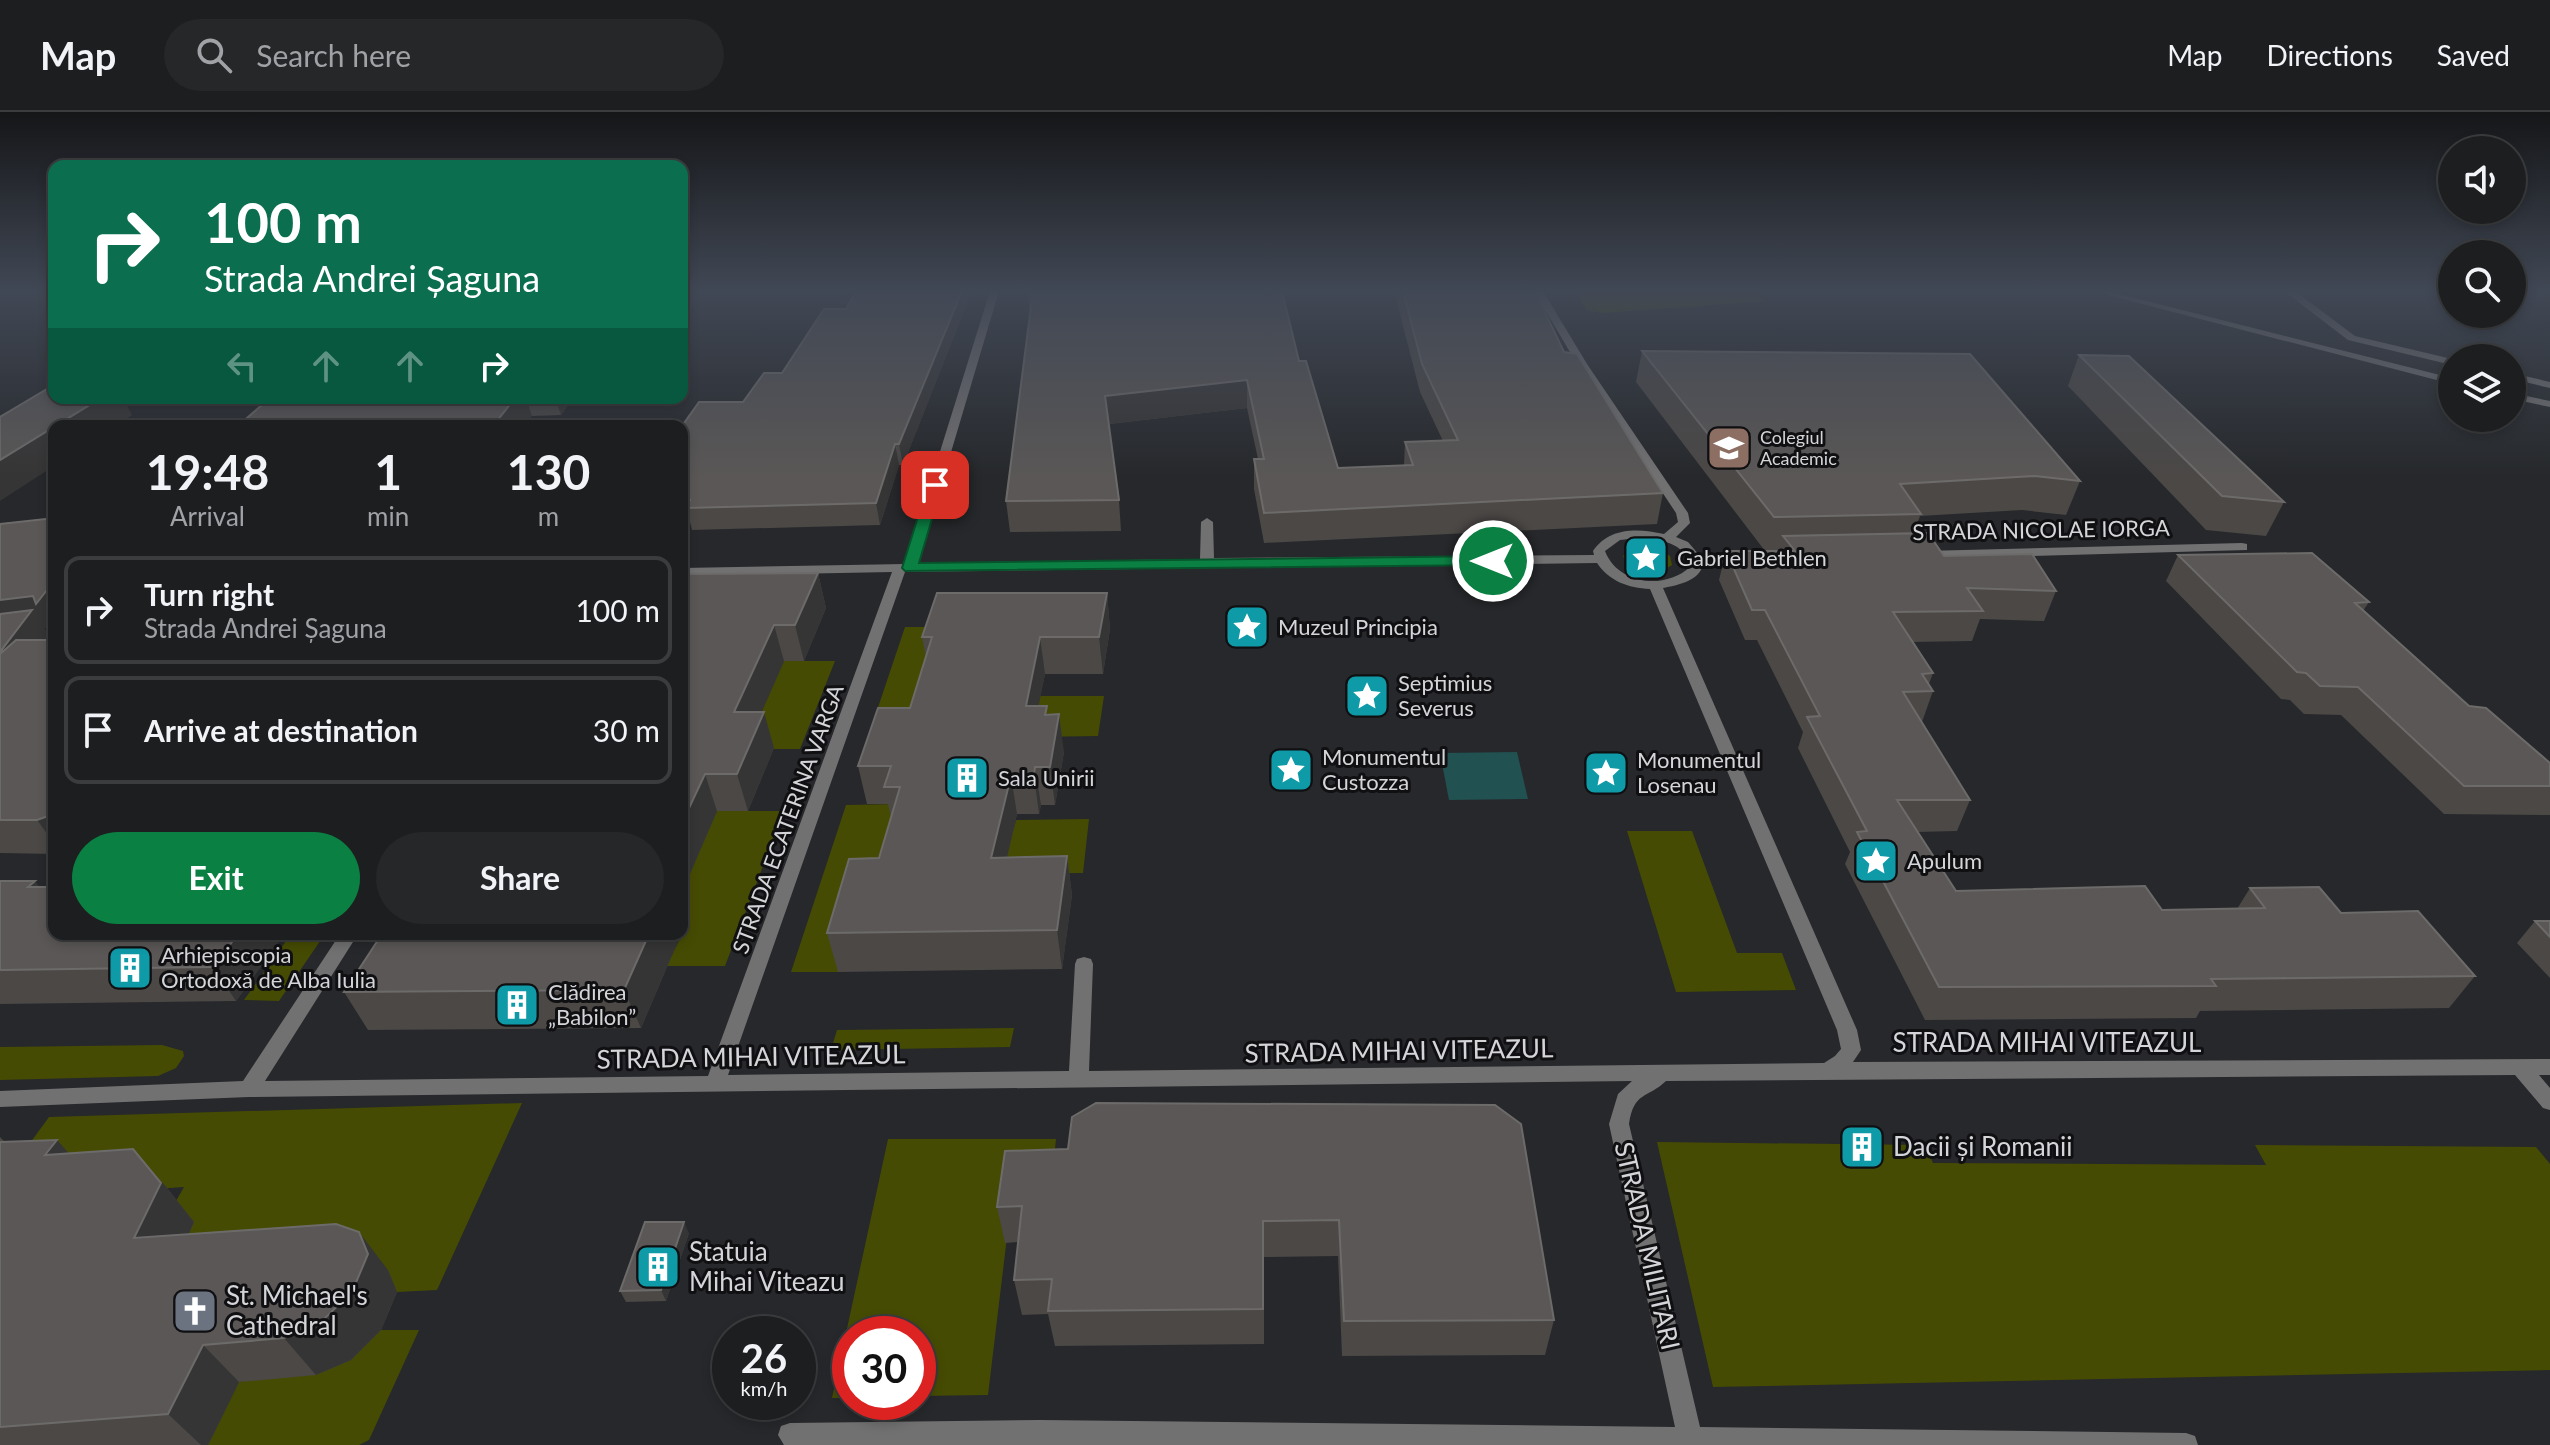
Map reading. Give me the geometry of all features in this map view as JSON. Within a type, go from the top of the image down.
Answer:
[{"type":"street","name":"STRADA ECATERINA VARGA","points":[[715,1084],[905,568],[974,353]]},
{"type":"street","points":[[1576,353],[1682,513],[1684,523],[1667,538]]},
{"type":"street","points":[[2342,353],[2438,377]]},
{"type":"street","points":[[2415,353],[2438,359]]},
{"type":"street","points":[[2526,379],[2550,385]]},
{"type":"street","points":[[2526,399],[2550,404]]},
{"type":"street","points":[[1207,522],[1207,563]]},
{"type":"street","points":[[1637,534],[1667,538],[1692,552],[1697,560],[1697,568],[1682,580],[1655,585],[1625,579],[1604,567],[1600,559],[1603,544],[1611,539],[1637,534]]},
{"type":"street","name":"STRADA NICOLAE IORGA","points":[[1915,555],[2242,547]]},
{"type":"street","points":[[688,572],[1600,559]]},
{"type":"street","points":[[1697,560],[1759,559]]},
{"type":"street","points":[[1655,585],[1847,1030],[1851,1050],[1842,1062],[1826,1070]]},
{"type":"street","points":[[0,640],[48,635]]},
{"type":"street","points":[[249,1089],[345,940]]},
{"type":"street","points":[[1079,1080],[1084,964]]},
{"type":"street","points":[[2520,1067],[2550,1102]]},
{"type":"street","name":"STRADA MIHAI VITEAZUL","points":[[0,1099],[249,1089],[1826,1070],[2550,1067]]},
{"type":"street","name":"STRADA MILITARI","points":[[1666,1074],[1634,1089],[1621,1104],[1619,1124],[1691,1441]]},
{"type":"street","points":[[790,1435],[1039,1432],[2186,1445]]},
{"type":"shaded area","points":[[1634,547],[1659,549],[1670,556],[1672,565],[1659,571],[1638,570],[1623,556]]},
{"type":"shaded area","points":[[905,627],[997,627],[918,746],[865,746]]},
{"type":"shaded area","points":[[784,661],[835,661],[800,749],[745,749]]},
{"type":"shaded area","points":[[1039,696],[1104,696],[1098,736],[1032,737]]},
{"type":"shaded area","points":[[900,804],[838,972],[791,972],[846,805]]},
{"type":"shaded area","points":[[717,811],[784,811],[725,966],[667,966],[679,940],[688,940],[688,878]]},
{"type":"shaded area","points":[[1089,819],[1083,873],[1002,874],[1016,820]]},
{"type":"shaded area","points":[[1627,831],[1692,831],[1737,953],[1782,953],[1796,990],[1676,992]]},
{"type":"shaded area","points":[[287,940],[321,940],[279,1001],[244,1000]]},
{"type":"shaded area","points":[[1014,1028],[1010,1047],[831,1050],[837,1030]]},
{"type":"shaded area","points":[[162,1045],[183,1051],[184,1056],[176,1068],[158,1076],[0,1080],[0,1047]]},
{"type":"shaded area","points":[[522,1103],[437,1290],[397,1292],[387,1270],[131,1279],[184,1187],[82,1194],[14,1165],[49,1117]]},
{"type":"shaded area","points":[[888,1139],[1056,1139],[1051,1186],[1013,1187],[988,1395],[936,1396],[936,1316],[850,1316]]},
{"type":"shaded area","points":[[1657,1142],[1925,1145],[1933,1163],[2266,1165],[2255,1145],[2536,1147],[2550,1164],[2550,1370],[1713,1387]]},
{"type":"shaded area","points":[[381,1330],[419,1330],[369,1440],[359,1445],[208,1445],[239,1382]]},
{"type":"water","points":[[1517,752],[1528,799],[1449,800],[1440,753]]},
{"type":"building","points":[[795,353],[936,353],[899,444],[895,444],[876,503],[688,508],[686,420],[699,402],[743,402],[764,373],[782,373]]},
{"type":"building","points":[[1025,353],[1297,353],[1299,361],[1306,361],[1338,468],[1413,465],[1405,442],[1458,440],[1419,353],[1577,354],[1663,493],[1264,513],[1254,459],[1264,459],[1247,380],[1105,396],[1119,500],[1006,501]]},
{"type":"building","points":[[1644,353],[1970,354],[2080,481],[2035,476],[1900,484],[1921,514],[1774,517]]},
{"type":"building","points":[[2079,355],[2129,356],[2284,502],[2222,496]]},
{"type":"building","points":[[47,389],[48,404],[91,404],[65,420],[48,420],[48,431],[0,460],[0,417]]},
{"type":"building","points":[[263,404],[510,404],[498,420],[245,420]]},
{"type":"building","points":[[48,519],[48,589],[36,604],[33,596],[0,600],[0,524]]},
{"type":"building","points":[[1928,533],[1944,556],[2032,554],[2056,591],[1967,588],[1983,611],[1893,612],[1933,673],[1922,674],[1933,691],[1903,692],[1970,800],[1897,800],[1956,891],[2145,886],[2162,910],[2265,908],[2250,888],[2319,887],[2341,913],[2418,911],[2475,976],[2211,979],[2216,986],[1939,987],[1857,832],[1867,831],[1807,717],[1820,716],[1765,610],[1752,610],[1726,551],[1795,551],[1783,536]]},
{"type":"building","points":[[2312,553],[2369,602],[2355,603],[2469,706],[2486,708],[2550,763],[2550,786],[2464,786],[2358,687],[2320,686],[2306,673],[2297,672],[2178,555]]},
{"type":"building","points":[[818,573],[795,625],[774,625],[734,712],[764,712],[737,774],[705,774],[688,810],[688,574]]},
{"type":"building","name":"Sala Unirii","points":[[937,593],[1107,593],[1099,637],[1040,637],[1026,706],[1047,706],[1045,715],[1059,714],[1050,767],[1035,767],[1034,776],[1011,776],[991,858],[1067,856],[1057,930],[827,933],[849,859],[879,858],[900,787],[884,787],[891,766],[858,766],[878,708],[910,708],[932,637],[922,637]]},
{"type":"building","points":[[32,610],[0,652],[0,614]]},
{"type":"building","points":[[16,640],[48,640],[48,816],[37,820],[0,820],[0,654]]},
{"type":"building","points":[[0,881],[35,881],[28,887],[48,887],[48,940],[233,940],[213,967],[0,970]]},
{"type":"building","points":[[2535,921],[2550,921],[2550,937]]},
{"type":"building","points":[[378,940],[646,940],[624,990],[344,992]]},
{"type":"building","points":[[1096,1103],[1495,1105],[1521,1124],[1554,1320],[1344,1321],[1339,1220],[1263,1221],[1263,1309],[1048,1311],[1052,1279],[1014,1280],[1022,1206],[997,1207],[1005,1151],[1068,1149],[1072,1117]]},
{"type":"building","name":"St. Michael's Cathedral","points":[[57,1140],[45,1155],[133,1149],[161,1183],[134,1238],[336,1224],[359,1232],[368,1254],[352,1292],[320,1323],[284,1338],[203,1345],[168,1414],[0,1427],[0,1142]]},
{"type":"building","name":"Statuia Mihai Viteazu","points":[[645,1222],[684,1222],[661,1290],[620,1291]]},
{"type":"place","name":"Colegiul Academic","points":[[1729,448]]},
{"type":"place","name":"Gabriel Bethlen","points":[[1646,558]]},
{"type":"place","name":"Muzeul Principia","points":[[1247,627]]},
{"type":"place","name":"Septimius Severus","points":[[1367,696]]},
{"type":"place","name":"Monumentul Custozza","points":[[1291,770]]},
{"type":"place","name":"Monumentul Losenau","points":[[1606,773]]},
{"type":"place","name":"Sala Unirii","points":[[967,778]]},
{"type":"place","name":"Apulum","points":[[1876,861]]},
{"type":"place","name":"Arhiepiscopia Ortodoxă de Alba Iulia","points":[[130,968]]},
{"type":"place","name":"Clădirea „Babilon”","points":[[517,1005]]},
{"type":"place","name":"Dacii și Romanii","points":[[1862,1147]]},
{"type":"place","name":"Statuia Mihai Viteazu","points":[[658,1267]]},
{"type":"place","name":"St. Michael's Cathedral","points":[[195,1311]]},
{"type":"route","points":[[935,485],[910,568],[1493,561]]}]
